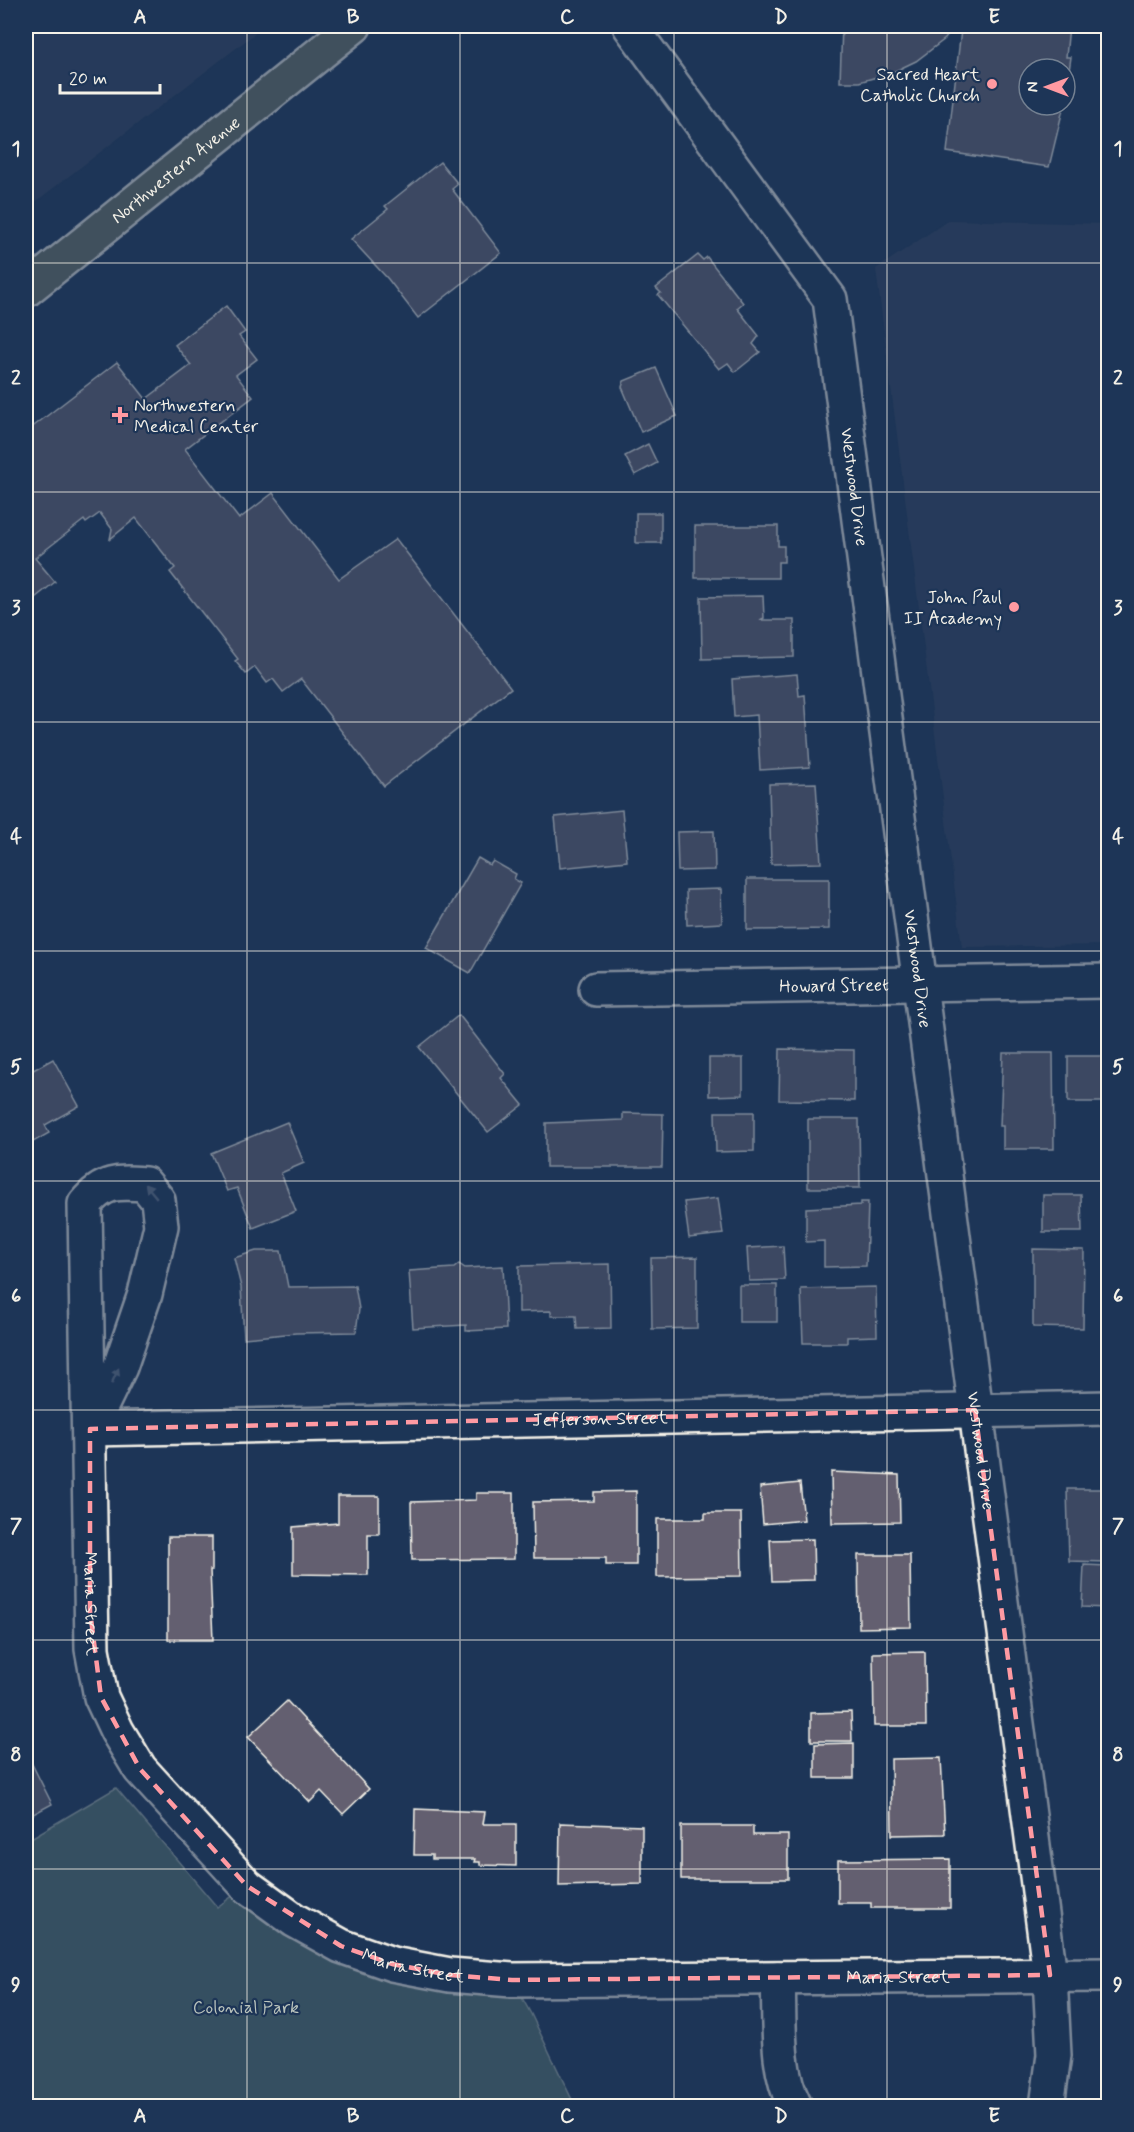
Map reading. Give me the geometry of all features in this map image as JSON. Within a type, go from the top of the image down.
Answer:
[{"type":"main road","name":"Northwestern Avenue","points":[[26,290],[354,26]]},
{"type":"street","name":"Westwood Drive","points":[[630,26],[830,299],[1050,1975],[1054,2055],[1047,2106]]},
{"type":"street","name":"Howard Street","points":[[596,989],[1108,981]]},
{"type":"street","name":"Maria Street","points":[[90,1429],[120,1367],[145,1294],[161,1226],[158,1200],[145,1184],[122,1182],[99,1188],[85,1204],[90,1429],[91,1630],[101,1697],[140,1769],[247,1886],[294,1920],[341,1946],[392,1964],[450,1976],[512,1980],[1108,1975]]},
{"type":"street","name":"Jefferson Street","points":[[90,1429],[1108,1408]]},
{"type":"street","points":[[778,1978],[781,2052],[788,2093],[795,2106]]},
{"type":"highlighted area","points":[[975,1410],[1050,1975],[512,1980],[450,1975],[392,1964],[341,1946],[247,1886],[140,1769],[101,1697],[90,1611],[90,1429]]},
{"type":"shaded area","points":[[26,26],[265,26],[26,209]]},
{"type":"shaded area","name":"John Paul II Academy","points":[[949,220],[1108,224],[1108,945],[962,947],[876,269]]},
{"type":"green space","name":"Colonial Park","points":[[116,1788],[217,1907],[247,1886],[294,1920],[512,1980],[575,2106],[26,2106],[26,1841]]},
{"type":"building","name":"Sacred Heart Catholic Church","points":[[842,26],[955,26],[945,39],[916,61],[891,73],[859,82],[840,82]]},
{"type":"building","name":"Sacred Heart Catholic Church","points":[[979,26],[1069,26],[1066,57],[1017,57],[1017,117],[1061,117],[1049,167],[947,152],[961,30],[978,32]]},
{"type":"building","points":[[440,162],[458,184],[452,189],[501,253],[418,318],[388,279],[351,239],[388,209],[385,206]]},
{"type":"building","points":[[698,255],[703,260],[707,257],[743,303],[737,308],[759,336],[753,344],[760,352],[735,372],[728,363],[719,369],[658,295],[661,293],[656,288]]},
{"type":"building","points":[[226,306],[245,332],[239,336],[257,359],[236,375],[253,397],[185,449],[239,519],[273,493],[339,579],[396,539],[511,688],[384,786],[301,679],[283,692],[273,679],[267,683],[255,667],[246,674],[235,661],[238,659],[170,572],[175,568],[136,518],[110,539],[112,529],[100,513],[86,523],[84,520],[35,558],[55,582],[26,605],[26,432],[117,362],[146,399],[191,365],[175,345]]},
{"type":"building","points":[[656,368],[677,416],[641,432],[622,387],[624,381]]},
{"type":"building","points":[[648,444],[657,463],[635,475],[625,456]]},
{"type":"building","points":[[636,513],[661,513],[661,543],[636,543]]},
{"type":"building","points":[[695,526],[778,526],[778,546],[784,546],[784,562],[778,562],[778,578],[695,578]]},
{"type":"building","points":[[763,596],[764,618],[760,620],[794,620],[794,657],[702,659],[701,597]]},
{"type":"building","points":[[797,674],[799,696],[805,695],[810,767],[760,770],[757,715],[734,717],[732,679]]},
{"type":"building","points":[[816,783],[821,863],[771,864],[769,784]]},
{"type":"building","points":[[622,810],[627,861],[560,868],[555,817]]},
{"type":"building","points":[[714,831],[715,870],[678,871],[677,832]]},
{"type":"building","points":[[478,858],[490,865],[493,861],[516,874],[514,879],[521,883],[470,973],[426,948]]},
{"type":"building","points":[[747,879],[829,879],[829,929],[747,930]]},
{"type":"building","points":[[721,889],[722,923],[687,925],[686,890]]},
{"type":"building","points":[[459,1015],[505,1074],[501,1078],[523,1105],[488,1132],[419,1047]]},
{"type":"building","points":[[780,1049],[854,1050],[854,1101],[779,1100]]},
{"type":"building","points":[[1003,1053],[1053,1053],[1054,1149],[1003,1149],[1003,1126],[1000,1126]]},
{"type":"building","points":[[1068,1056],[1108,1056],[1108,1102],[1068,1102]]},
{"type":"building","points":[[709,1058],[743,1058],[743,1095],[709,1096]]},
{"type":"building","points":[[53,1059],[79,1106],[45,1125],[49,1133],[26,1146],[26,1074]]},
{"type":"building","points":[[715,1112],[754,1112],[754,1151],[716,1152]]},
{"type":"building","points":[[623,1113],[663,1114],[662,1167],[546,1167],[546,1123],[623,1120]]},
{"type":"building","points":[[808,1119],[859,1119],[860,1188],[808,1188]]},
{"type":"building","points":[[287,1122],[304,1163],[281,1173],[296,1211],[253,1228],[237,1188],[227,1191],[211,1153]]},
{"type":"building","points":[[1043,1195],[1081,1195],[1082,1232],[1043,1232]]},
{"type":"building","points":[[718,1198],[723,1234],[689,1238],[684,1202]]},
{"type":"building","points":[[861,1202],[868,1202],[866,1266],[824,1267],[824,1241],[806,1242],[806,1208],[861,1205]]},
{"type":"building","points":[[783,1246],[785,1280],[749,1281],[747,1248]]},
{"type":"building","points":[[1033,1249],[1084,1250],[1083,1328],[1033,1327]]},
{"type":"building","points":[[256,1251],[281,1251],[288,1287],[355,1286],[359,1309],[356,1332],[296,1333],[244,1338],[241,1287],[234,1258]]},
{"type":"building","points":[[697,1257],[697,1328],[652,1329],[651,1258]]},
{"type":"building","points":[[459,1264],[465,1268],[503,1266],[506,1329],[466,1331],[466,1325],[413,1328],[409,1271],[454,1268]]},
{"type":"building","points":[[610,1264],[611,1328],[577,1329],[576,1316],[551,1316],[551,1311],[519,1312],[519,1266]]},
{"type":"building","points":[[739,1285],[777,1285],[777,1322],[739,1322]]},
{"type":"building","points":[[876,1287],[877,1336],[847,1337],[847,1343],[803,1343],[801,1289]]},
{"type":"building","points":[[831,1472],[899,1475],[900,1522],[832,1523]]},
{"type":"building","points":[[800,1483],[804,1520],[763,1524],[760,1487]]},
{"type":"building","points":[[1067,1489],[1108,1489],[1108,1562],[1069,1561]]},
{"type":"building","points":[[636,1491],[636,1565],[606,1565],[606,1558],[534,1558],[533,1502],[594,1501],[594,1492]]},
{"type":"building","points":[[476,1493],[514,1493],[514,1559],[412,1560],[411,1502],[476,1500]]},
{"type":"building","points":[[338,1496],[379,1496],[379,1534],[368,1534],[368,1575],[293,1574],[293,1527],[338,1523]]},
{"type":"building","points":[[705,1513],[741,1513],[742,1576],[657,1577],[657,1519],[705,1519]]},
{"type":"building","points":[[168,1537],[212,1537],[212,1570],[210,1570],[213,1640],[168,1640]]},
{"type":"building","points":[[813,1539],[814,1580],[772,1581],[770,1540]]},
{"type":"building","points":[[858,1555],[910,1555],[911,1627],[859,1628]]},
{"type":"building","points":[[1084,1565],[1108,1566],[1108,1608],[1082,1607]]},
{"type":"building","points":[[925,1652],[926,1726],[874,1726],[873,1653]]},
{"type":"building","points":[[287,1701],[369,1789],[343,1814],[321,1791],[310,1802],[248,1737]]},
{"type":"building","points":[[851,1712],[852,1741],[811,1741],[811,1713]]},
{"type":"building","points":[[854,1743],[854,1778],[815,1778],[815,1744]]},
{"type":"building","points":[[28,1756],[52,1804],[26,1818],[26,1757]]},
{"type":"building","points":[[941,1758],[945,1834],[892,1835],[891,1759]]},
{"type":"building","points":[[1105,1782],[1108,1782],[1108,1858],[1105,1858]]},
{"type":"building","points":[[415,1809],[485,1812],[483,1824],[516,1824],[516,1866],[480,1865],[480,1862],[474,1862],[475,1859],[432,1859],[432,1855],[414,1855]]},
{"type":"building","points":[[560,1823],[642,1826],[642,1884],[559,1886]]},
{"type":"building","points":[[681,1826],[753,1826],[753,1835],[788,1835],[788,1879],[681,1879]]},
{"type":"building","points":[[950,1859],[950,1908],[871,1908],[871,1903],[838,1903],[838,1860]]},
{"type":"place","name":"Sacred Heart Catholic Church","points":[[992,84]]},
{"type":"place","name":"Northwestern Medical Center","points":[[120,415]]},
{"type":"place","name":"John Paul II Academy","points":[[1014,607]]}]
